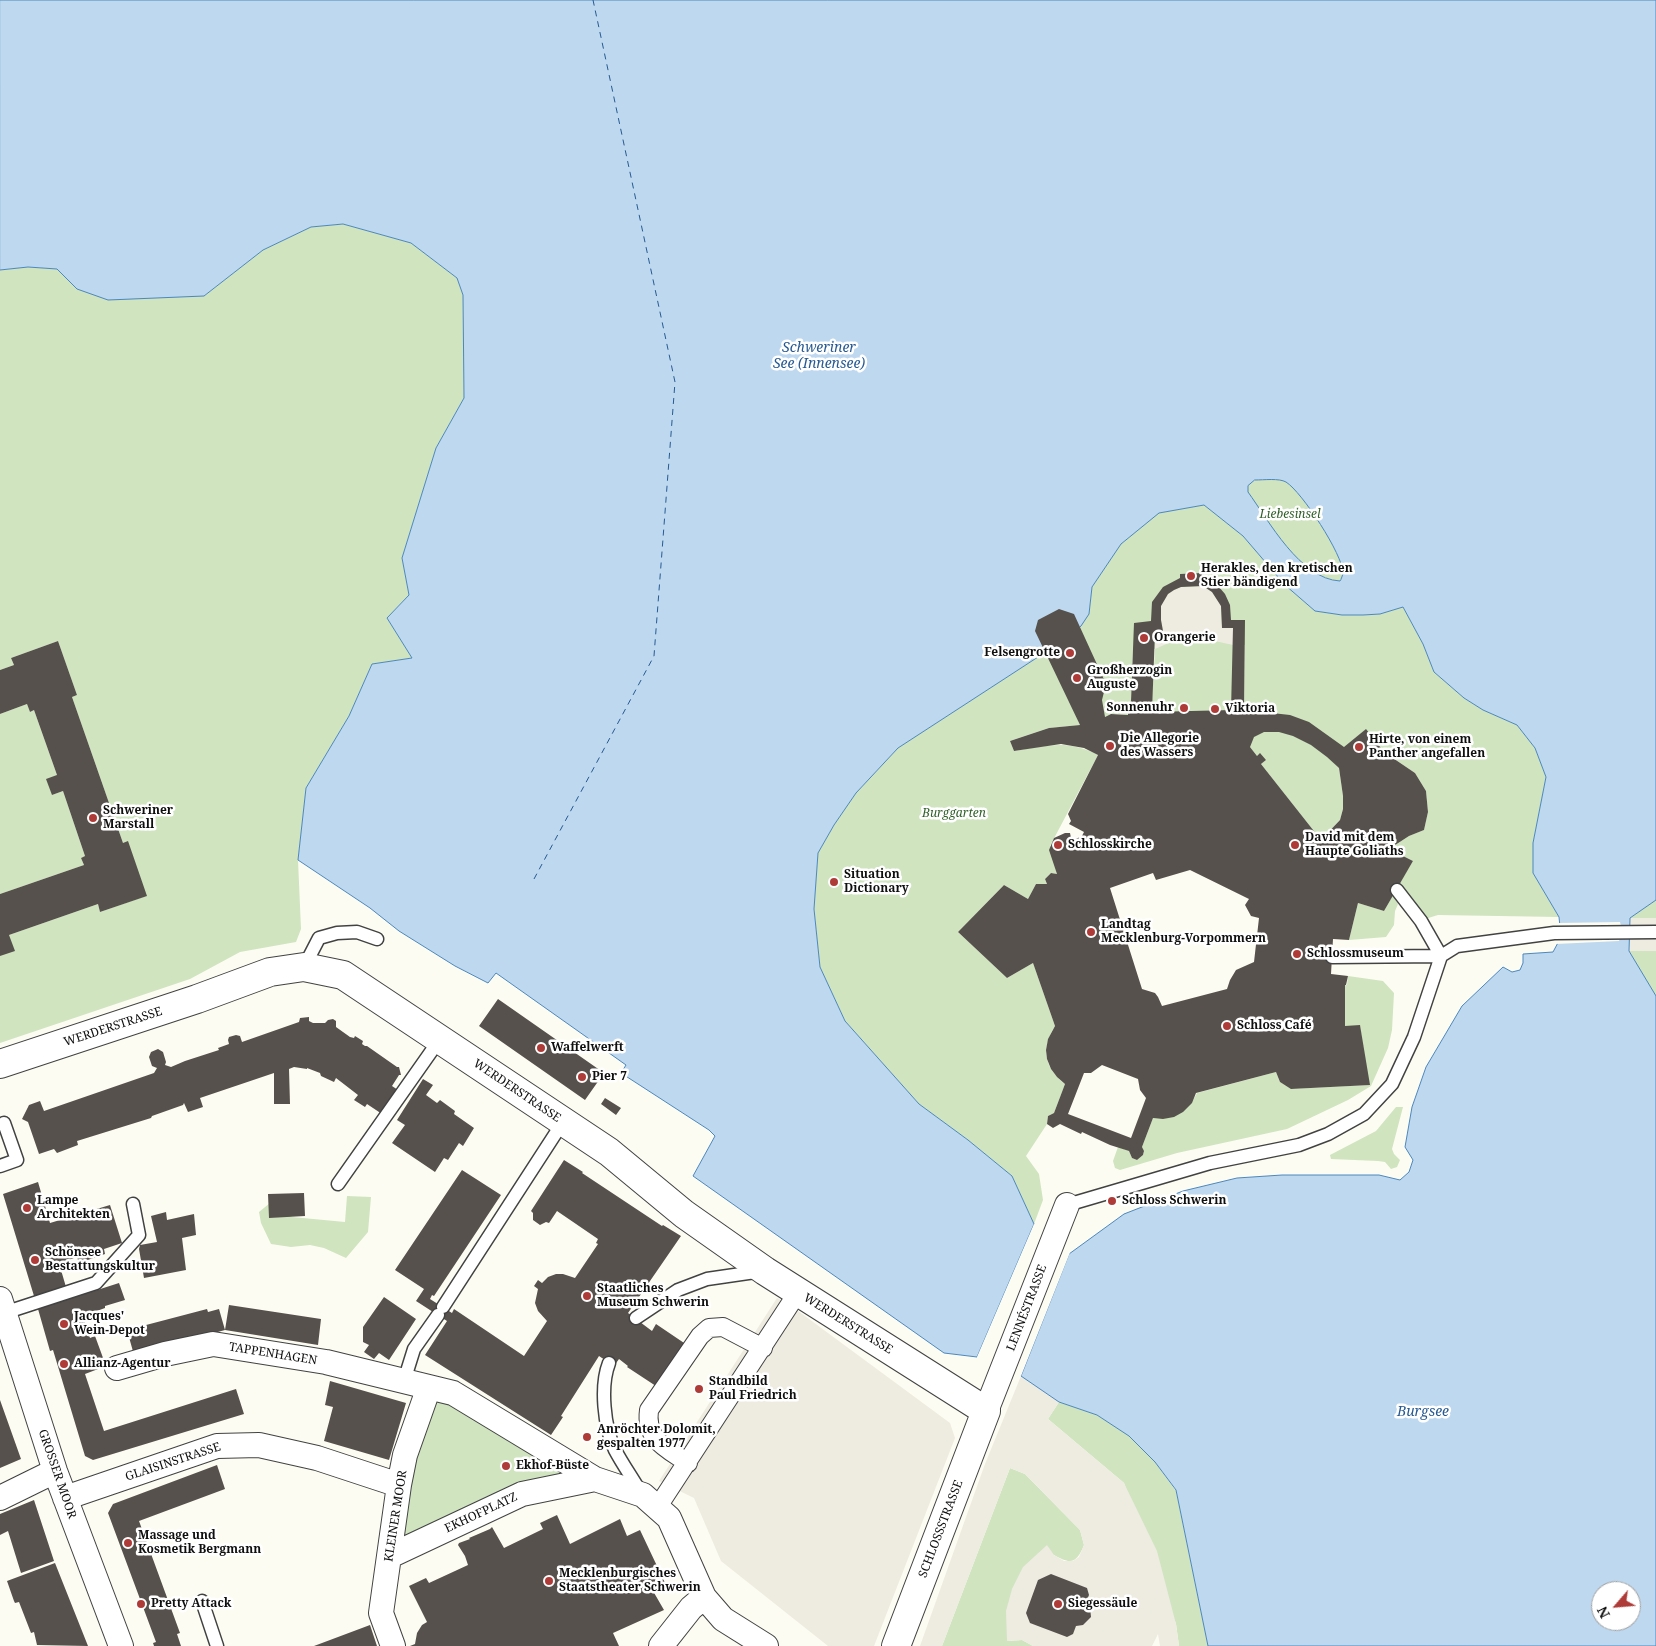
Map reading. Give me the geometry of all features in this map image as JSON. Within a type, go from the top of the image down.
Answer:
[{"type":"street","name":"WERDERSTRASSE","points":[[0,1064],[197,999],[270,972],[304,967],[343,975],[609,1152],[684,1214],[765,1271],[986,1411]]},
{"type":"street","name":"LENNÉSTRASSE","points":[[986,1411],[1067,1205]]},
{"type":"street","points":[[650,1501],[688,1463],[798,1292]]},
{"type":"street","name":"GROSSER MOOR","points":[[2,1306],[55,1471],[121,1646]]},
{"type":"street","points":[[688,1463],[658,1443],[648,1421],[649,1410],[700,1336],[709,1328],[723,1328],[762,1348]]},
{"type":"street","name":"TAPPENHAGEN","points":[[117,1368],[165,1354],[213,1344],[326,1362],[429,1387]]},
{"type":"street","points":[[429,1387],[453,1392],[595,1479],[650,1501],[669,1518],[704,1597],[723,1619],[766,1646]]},
{"type":"street","name":"KLEINER MOOR","points":[[393,1646],[381,1613],[405,1455],[429,1387]]},
{"type":"street","name":"SCHLOSSSTRASSE","points":[[896,1646],[986,1411]]},
{"type":"street","name":"GLAISINSTRASSE","points":[[65,1498],[218,1446],[259,1444],[317,1458],[399,1486]]},
{"type":"street","points":[[0,1498],[55,1471]]},
{"type":"street","name":"EKHOFPLATZ","points":[[390,1556],[522,1494],[595,1479]]},
{"type":"street","points":[[662,1646],[690,1608],[704,1597]]},
{"type":"lane","points":[[1067,1205],[1210,1163],[1299,1146],[1328,1134],[1364,1114],[1392,1084],[1407,1054],[1441,956],[1421,921],[1397,890]]},
{"type":"lane","points":[[304,967],[319,938],[337,932],[357,932],[377,939]]},
{"type":"lane","points":[[1332,957],[1441,956],[1457,946],[1554,933],[1656,932]]},
{"type":"lane","points":[[338,1184],[440,1040]]},
{"type":"lane","points":[[404,1381],[414,1349],[563,1122]]},
{"type":"lane","points":[[0,1166],[17,1160],[4,1123]]},
{"type":"lane","points":[[2,1306],[96,1283],[139,1235],[133,1204]]},
{"type":"lane","points":[[636,1318],[685,1287],[707,1279],[765,1271]]},
{"type":"lane","points":[[609,1363],[603,1391],[607,1419],[615,1448],[650,1501]]},
{"type":"lane","points":[[202,1601],[217,1646]]},
{"type":"green space","points":[[343,224],[411,243],[457,278],[463,295],[464,398],[436,448],[402,558],[409,595],[387,618],[412,658],[372,664],[349,716],[306,788],[298,860],[301,929],[296,942],[240,952],[190,979],[0,1043],[0,956],[9,935],[98,904],[100,912],[146,896],[123,843],[72,697],[77,695],[58,641],[11,658],[14,665],[0,670],[0,270],[28,267],[57,269],[77,289],[204,296],[263,250],[311,227]]},
{"type":"green space","name":"Liebesinsel","points":[[1255,480],[1286,482],[1302,498],[1330,539],[1337,553],[1343,574],[1340,581],[1325,577],[1311,570],[1286,547],[1247,492],[1248,486]]},
{"type":"green space","name":"Burggarten","points":[[1204,505],[1243,536],[1285,585],[1315,611],[1342,615],[1363,615],[1380,614],[1403,607],[1423,644],[1434,672],[1464,698],[1483,710],[1517,725],[1535,748],[1546,777],[1533,843],[1533,873],[1559,917],[1438,915],[1425,919],[1414,900],[1399,884],[1413,861],[1389,849],[1409,836],[1424,830],[1428,812],[1426,791],[1415,773],[1384,752],[1365,730],[1331,760],[1339,768],[1343,809],[1340,820],[1321,840],[1261,764],[1266,760],[1257,756],[1250,747],[1244,713],[1245,645],[1235,644],[1231,710],[1147,713],[1152,702],[1155,649],[1133,649],[1131,701],[1128,715],[1111,714],[1105,717],[1070,701],[1080,725],[1049,728],[1010,741],[1014,751],[1066,745],[1098,755],[1050,846],[1057,874],[1051,873],[1045,879],[1047,884],[1036,884],[1028,899],[1004,885],[958,932],[1007,978],[1033,963],[1055,1026],[1048,1042],[1047,1057],[1053,1071],[1065,1084],[1054,1113],[1048,1116],[1047,1124],[1026,1156],[1039,1174],[1043,1200],[1034,1224],[1012,1176],[968,1140],[919,1104],[845,1021],[820,967],[814,909],[818,853],[856,793],[898,748],[1038,657],[1048,655],[1089,614],[1092,587],[1121,544],[1158,513]]},
{"type":"green space","points":[[27,704],[30,712],[34,710],[57,775],[52,795],[63,791],[85,856],[81,858],[84,865],[0,894],[0,714]]},
{"type":"green space","points":[[1393,895],[1398,904],[1395,911],[1394,925],[1386,937],[1349,940],[1358,903],[1384,911]]},
{"type":"green space","points":[[1656,900],[1656,996],[1629,951],[1630,918]]},
{"type":"green space","points":[[1348,976],[1383,981],[1394,993],[1392,1030],[1388,1048],[1371,1086],[1348,1100],[1287,1129],[1177,1153],[1120,1170],[1115,1168],[1113,1161],[1118,1147],[1129,1151],[1132,1158],[1137,1160],[1143,1155],[1142,1147],[1153,1118],[1167,1118],[1179,1113],[1189,1105],[1197,1093],[1276,1072],[1280,1082],[1292,1089],[1369,1085],[1360,1026],[1345,1026],[1345,985],[1347,985]]},
{"type":"green space","points":[[1396,1107],[1403,1107],[1392,1149],[1400,1160],[1397,1167],[1391,1169],[1385,1162],[1378,1161],[1331,1159],[1330,1155],[1376,1131]]},
{"type":"green space","points":[[347,1196],[371,1197],[368,1232],[346,1258],[324,1248],[310,1245],[291,1247],[271,1244],[261,1223],[259,1212],[270,1203],[292,1217],[345,1222]]},
{"type":"green space","points":[[429,1388],[595,1479],[390,1556]]},
{"type":"green space","points":[[1059,1402],[1097,1415],[1130,1436],[1155,1462],[1176,1491],[1208,1646],[1179,1646],[1176,1624],[1124,1483],[1048,1419]]},
{"type":"green space","points":[[1010,1468],[1025,1474],[1080,1530],[1084,1545],[1079,1556],[1073,1560],[1065,1560],[1054,1555],[1008,1641],[1022,1640],[1033,1646],[942,1646]]},
{"type":"shaded area","points":[[1203,586],[1212,592],[1221,606],[1222,628],[1233,628],[1233,645],[1187,635],[1155,649],[1155,632],[1163,631],[1161,606],[1168,594],[1181,587]]},
{"type":"shaded area","points":[[1630,918],[1656,918],[1656,951],[1629,951]]},
{"type":"shaded area","points":[[777,1298],[790,1305],[950,1423],[955,1438],[874,1646],[828,1646],[721,1561],[694,1498],[659,1481]]},
{"type":"shaded area","points":[[1021,1376],[1059,1402],[1048,1419],[1124,1483],[1157,1551],[1176,1624],[1179,1646],[1160,1646],[1158,1634],[1152,1646],[1033,1646],[1022,1640],[1007,1641],[1006,1611],[1012,1589],[1023,1567],[1047,1545],[1054,1555],[1064,1561],[1073,1561],[1079,1557],[1084,1545],[1080,1530],[1025,1474],[1010,1468],[942,1646],[920,1646],[985,1464]]},
{"type":"water","name":"Schweriner See (Innensee)","points":[[0,0],[1656,0],[1656,900],[1630,918],[1629,951],[1656,996],[1656,1646],[1208,1646],[1176,1490],[1155,1462],[1129,1436],[1097,1415],[1059,1402],[1021,1376],[1069,1254],[1124,1214],[1183,1191],[1237,1178],[1282,1175],[1379,1175],[1400,1180],[1409,1172],[1413,1160],[1405,1147],[1412,1107],[1426,1067],[1462,1006],[1503,967],[1512,972],[1520,970],[1523,963],[1523,954],[1553,952],[1561,937],[1559,917],[1533,873],[1533,843],[1546,777],[1535,748],[1517,725],[1483,710],[1464,698],[1434,672],[1423,644],[1403,607],[1380,614],[1363,615],[1342,615],[1315,611],[1285,585],[1243,536],[1204,505],[1159,513],[1121,544],[1092,587],[1089,614],[1081,626],[1048,655],[1038,657],[898,748],[856,793],[834,825],[818,853],[814,909],[820,967],[845,1021],[919,1104],[968,1140],[1012,1176],[1034,1224],[977,1357],[944,1353],[693,1176],[715,1136],[709,1130],[621,1073],[626,1065],[496,973],[488,983],[455,966],[399,931],[370,908],[298,860],[306,788],[349,716],[372,664],[412,658],[387,618],[409,595],[402,558],[436,448],[464,398],[463,295],[457,278],[411,243],[343,224],[311,227],[263,250],[204,296],[108,300],[77,289],[57,269],[28,267],[0,270]],"holes":[[[1255,480],[1286,482],[1311,510],[1329,539],[1341,564],[1343,573],[1340,581],[1325,578],[1299,560],[1287,547],[1248,492],[1248,486]]]},
{"type":"pier","points":[[1620,922],[1622,930],[1619,941],[1556,944],[1555,942],[1559,936],[1557,923]]},
{"type":"pier","points":[[1034,1224],[1037,1225],[979,1358],[977,1357]]},
{"type":"pier","points":[[1071,1250],[1021,1376],[1019,1375],[1066,1253]]},
{"type":"building","points":[[1202,573],[1202,577],[1213,580],[1225,594],[1230,605],[1231,620],[1245,620],[1244,713],[1290,715],[1309,722],[1344,747],[1366,729],[1384,752],[1415,773],[1426,791],[1428,812],[1424,830],[1409,836],[1389,849],[1413,861],[1384,911],[1358,903],[1349,940],[1333,939],[1331,974],[1348,976],[1345,985],[1345,1026],[1360,1025],[1370,1085],[1291,1089],[1280,1082],[1276,1072],[1196,1093],[1192,1103],[1183,1112],[1174,1117],[1153,1118],[1142,1147],[1143,1155],[1137,1160],[1132,1158],[1129,1151],[1110,1145],[1082,1132],[1081,1134],[1060,1124],[1053,1128],[1047,1124],[1048,1116],[1054,1113],[1065,1084],[1051,1069],[1047,1059],[1048,1039],[1055,1026],[1033,963],[1007,978],[958,932],[1004,885],[1028,899],[1036,884],[1047,884],[1045,879],[1051,873],[1057,874],[1049,850],[1054,838],[1070,833],[1071,838],[1076,839],[1082,836],[1084,832],[1069,824],[1071,821],[1068,814],[1098,755],[1084,748],[1061,744],[1014,751],[1010,741],[1049,728],[1080,725],[1035,631],[1038,620],[1059,609],[1074,614],[1106,684],[1102,700],[1105,717],[1111,714],[1128,715],[1131,701],[1134,623],[1151,621],[1152,602],[1163,587],[1180,578],[1180,574]],"holes":[[[1203,586],[1212,592],[1221,606],[1222,628],[1233,628],[1231,710],[1152,712],[1155,632],[1163,631],[1161,606],[1168,594],[1181,587]],[[1264,732],[1279,732],[1293,736],[1311,745],[1339,768],[1343,809],[1340,820],[1321,840],[1261,764],[1266,760],[1260,753],[1257,756],[1250,747],[1254,737]],[[1190,870],[1249,899],[1245,905],[1251,916],[1259,918],[1254,962],[1236,970],[1227,989],[1162,1006],[1155,993],[1142,989],[1110,888],[1153,873],[1156,880]],[[1102,1065],[1138,1079],[1140,1090],[1146,1098],[1131,1138],[1068,1114],[1084,1073],[1091,1073]]]},
{"type":"building","name":"Schweriner Marstall","points":[[58,641],[77,695],[72,697],[123,843],[128,841],[147,896],[100,912],[98,904],[9,935],[15,951],[0,956],[0,894],[84,865],[81,858],[85,856],[63,791],[52,795],[46,779],[57,775],[34,710],[30,712],[27,704],[0,714],[0,670],[14,665],[11,658]]},
{"type":"building","points":[[498,999],[604,1073],[585,1100],[479,1026]]},
{"type":"building","points":[[309,1017],[309,1021],[313,1023],[325,1023],[333,1019],[336,1021],[336,1027],[350,1037],[354,1038],[355,1036],[363,1041],[362,1044],[399,1067],[401,1075],[399,1075],[392,1086],[398,1090],[382,1114],[367,1104],[365,1107],[354,1100],[358,1095],[336,1078],[334,1082],[321,1076],[320,1073],[307,1068],[294,1067],[289,1069],[290,1104],[274,1104],[274,1073],[200,1098],[203,1107],[188,1112],[184,1103],[151,1118],[77,1141],[78,1145],[57,1153],[54,1149],[39,1154],[28,1122],[22,1119],[29,1105],[40,1101],[44,1111],[154,1073],[157,1068],[152,1066],[149,1057],[151,1052],[158,1049],[163,1052],[165,1065],[171,1067],[219,1050],[218,1048],[229,1044],[229,1037],[240,1036],[242,1042],[299,1022],[300,1018]]},
{"type":"building","points":[[423,1079],[433,1085],[426,1095],[437,1103],[440,1100],[455,1111],[454,1114],[474,1128],[463,1146],[459,1143],[448,1160],[444,1158],[435,1172],[392,1143],[405,1125],[397,1120]]},
{"type":"building","points":[[605,1098],[621,1108],[616,1115],[601,1104]]},
{"type":"building","name":"Staatliches Museum Schwerin","points":[[564,1160],[662,1226],[681,1236],[628,1313],[652,1331],[656,1324],[690,1347],[662,1390],[627,1367],[619,1359],[614,1366],[599,1356],[551,1435],[425,1355],[447,1321],[416,1301],[424,1289],[395,1270],[462,1170],[501,1195],[434,1296],[432,1295],[430,1299],[452,1313],[454,1309],[524,1356],[547,1321],[538,1311],[535,1303],[538,1289],[534,1286],[538,1280],[542,1283],[548,1277],[556,1274],[575,1278],[598,1244],[596,1243],[598,1239],[557,1211],[549,1223],[546,1222],[540,1225],[533,1220],[533,1213],[531,1211]]},
{"type":"building","points":[[38,1182],[50,1223],[110,1205],[122,1243],[104,1249],[105,1254],[79,1263],[77,1257],[68,1260],[70,1267],[61,1270],[66,1287],[34,1296],[3,1194]]},
{"type":"building","points":[[304,1193],[305,1216],[269,1218],[268,1194]]},
{"type":"building","points":[[166,1212],[167,1220],[194,1214],[196,1235],[182,1238],[186,1270],[144,1278],[140,1245],[157,1242],[151,1216]]},
{"type":"building","points":[[119,1283],[125,1300],[105,1306],[105,1308],[83,1316],[90,1338],[95,1336],[106,1366],[85,1374],[104,1431],[236,1389],[244,1414],[93,1460],[85,1456],[53,1350],[50,1351],[38,1309]]},
{"type":"building","points":[[384,1297],[416,1319],[389,1360],[379,1353],[374,1359],[364,1352],[369,1345],[363,1342],[363,1327]]},
{"type":"building","points":[[229,1305],[321,1319],[318,1345],[225,1330]]},
{"type":"building","points":[[207,1309],[208,1312],[219,1309],[225,1330],[134,1355],[127,1330]]},
{"type":"building","points":[[330,1381],[406,1403],[389,1460],[324,1441],[333,1407],[325,1405]]},
{"type":"building","points":[[0,1400],[21,1459],[0,1468]]},
{"type":"building","points":[[217,1465],[225,1489],[139,1521],[180,1633],[177,1634],[181,1646],[154,1646],[153,1643],[156,1642],[108,1513],[113,1504]]},
{"type":"building","points":[[34,1500],[54,1561],[21,1573],[8,1531],[0,1535],[0,1514]]},
{"type":"building","name":"Mecklenburgisches Staatstheater Schwerin","points":[[557,1515],[570,1544],[620,1519],[627,1536],[640,1530],[666,1585],[653,1591],[664,1610],[613,1633],[619,1646],[410,1646],[415,1644],[417,1633],[422,1625],[427,1622],[409,1586],[426,1578],[429,1583],[468,1565],[458,1545],[469,1538],[492,1527],[504,1548],[543,1529],[540,1523]]},
{"type":"building","points":[[55,1563],[88,1646],[37,1645],[34,1632],[31,1633],[19,1602],[15,1603],[14,1601],[7,1581]]},
{"type":"building","name":"Siegessäule","points":[[1051,1574],[1087,1588],[1089,1595],[1086,1602],[1090,1607],[1091,1617],[1083,1625],[1076,1626],[1073,1634],[1067,1637],[1030,1623],[1026,1613],[1038,1580]]},
{"type":"building","points":[[370,1625],[377,1646],[314,1646]]},
{"type":"ferry route","points":[[534,879],[654,656],[675,382],[593,0]]},
{"type":"place","name":"Herakles, den kretischen Stier bändigend","points":[[1191,576]]},
{"type":"place","name":"Orangerie","points":[[1144,638]]},
{"type":"place","name":"Felsengrotte","points":[[1070,653]]},
{"type":"place","name":"Großherzogin Auguste","points":[[1077,678]]},
{"type":"place","name":"Sonnenuhr","points":[[1184,708]]},
{"type":"place","name":"Viktoria","points":[[1215,709]]},
{"type":"place","name":"Die Allegorie des Wassers","points":[[1110,746]]},
{"type":"place","name":"Hirte, von einem Panther angefallen","points":[[1359,747]]},
{"type":"place","name":"Schweriner Marstall","points":[[93,818]]},
{"type":"place","name":"Schlosskirche","points":[[1058,845]]},
{"type":"place","name":"David mit dem Haupte Goliaths","points":[[1295,845]]},
{"type":"place","name":"Situation Dictionary","points":[[834,882]]},
{"type":"place","name":"Landtag Mecklenburg-Vorpommern","points":[[1091,932]]},
{"type":"place","name":"Schlossmuseum","points":[[1297,954]]},
{"type":"place","name":"Schloss Café","points":[[1227,1026]]},
{"type":"place","name":"Waffelwerft","points":[[541,1048]]},
{"type":"place","name":"Pier 7","points":[[582,1077]]},
{"type":"place","name":"Schloss Schwerin","points":[[1112,1201]]},
{"type":"place","name":"Lampe Architekten","points":[[27,1208]]},
{"type":"place","name":"Schönsee Bestattungskultur","points":[[35,1260]]},
{"type":"place","name":"Staatliches Museum Schwerin","points":[[587,1296]]},
{"type":"place","name":"Jacques' Wein-Depot","points":[[64,1324]]},
{"type":"place","name":"Allianz-Agentur","points":[[64,1364]]},
{"type":"place","name":"Standbild Paul Friedrich","points":[[699,1389]]},
{"type":"place","name":"Anröchter Dolomit, gespalten 1977","points":[[587,1437]]},
{"type":"place","name":"Ekhof-Büste","points":[[506,1466]]},
{"type":"place","name":"Massage und Kosmetik Bergmann","points":[[128,1543]]},
{"type":"place","name":"Mecklenburgisches Staatstheater Schwerin","points":[[549,1581]]},
{"type":"place","name":"Pretty Attack","points":[[141,1604]]},
{"type":"place","name":"Siegessäule","points":[[1058,1604]]},
{"type":"water label","name":"Burgsee","points":[[1423,1412]]}]
